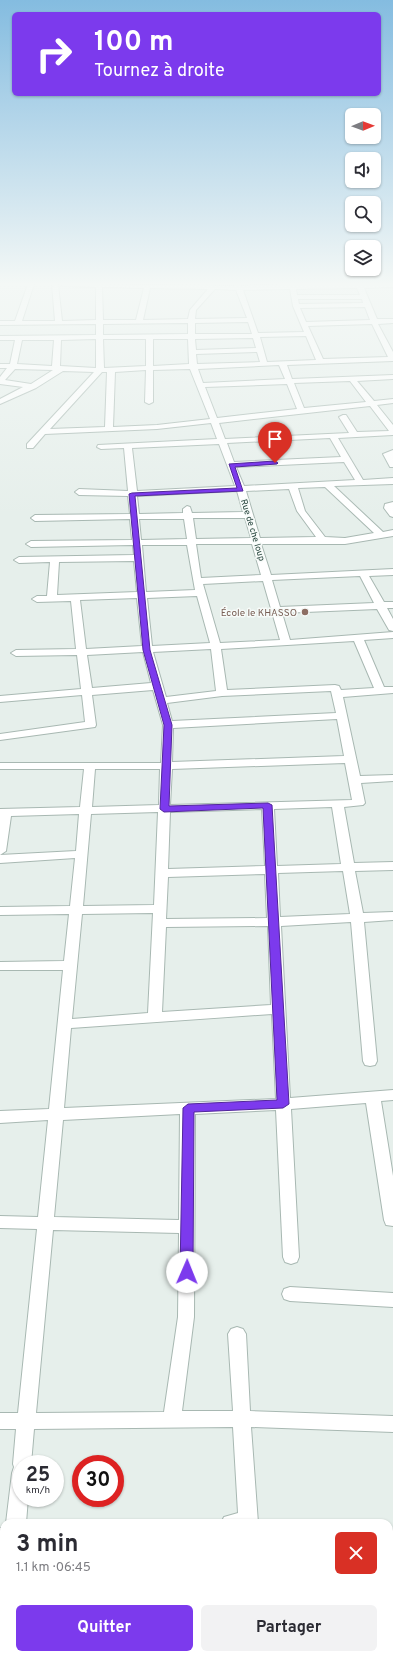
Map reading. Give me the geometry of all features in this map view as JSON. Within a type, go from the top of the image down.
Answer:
[{"type":"street","points":[[14,361],[13,366],[0,382],[33,386]]},
{"type":"street","points":[[59,361],[59,368]]},
{"type":"street","points":[[30,446],[100,370],[100,361]]},
{"type":"street","points":[[149,402],[150,361]]},
{"type":"street","name":"Rue de che loup","points":[[193,361],[193,366],[241,490],[286,643]]},
{"type":"street","points":[[0,366],[100,370],[312,361]]},
{"type":"street","points":[[282,363],[302,412]]},
{"type":"street","points":[[0,402],[13,394],[33,386],[59,368]]},
{"type":"street","points":[[109,429],[111,369]]},
{"type":"street","points":[[200,384],[393,377]]},
{"type":"street","points":[[352,379],[393,430]]},
{"type":"street","points":[[0,393],[13,394]]},
{"type":"street","points":[[44,432],[157,427],[393,401]]},
{"type":"street","points":[[343,417],[355,435]]},
{"type":"street","points":[[101,447],[393,433]]},
{"type":"street","points":[[333,436],[361,483]]},
{"type":"street","points":[[128,446],[146,650],[168,725],[155,1019]]},
{"type":"street","points":[[393,452],[387,454],[393,465]]},
{"type":"street","points":[[231,465],[347,459]]},
{"type":"street","points":[[79,492],[132,494],[393,482]]},
{"type":"street","points":[[328,485],[381,535]]},
{"type":"street","points":[[293,487],[301,511],[322,540]]},
{"type":"street","points":[[393,505],[388,506],[393,514]]},
{"type":"street","points":[[35,518],[134,517],[188,512],[248,515]]},
{"type":"street","points":[[188,512],[197,581],[216,646],[222,693]]},
{"type":"street","points":[[32,544],[322,540],[345,541],[393,533]]},
{"type":"street","points":[[19,560],[138,558]]},
{"type":"street","points":[[52,599],[55,559]]},
{"type":"street","points":[[197,581],[393,572]]},
{"type":"street","points":[[364,574],[393,628]]},
{"type":"street","points":[[37,599],[201,593]]},
{"type":"street","points":[[0,737],[91,725],[75,598]]},
{"type":"street","points":[[277,610],[393,605]]},
{"type":"street","points":[[16,653],[146,650],[286,643],[393,635]]},
{"type":"street","points":[[358,638],[380,691]]},
{"type":"street","points":[[0,699],[157,686]]},
{"type":"street","points":[[0,851],[3,813],[359,803],[335,688],[222,693],[161,701]]},
{"type":"street","points":[[336,694],[393,690]]},
{"type":"street","points":[[168,725],[342,716]]},
{"type":"street","points":[[0,766],[166,766],[350,759]]},
{"type":"street","points":[[23,1455],[90,765]]},
{"type":"street","points":[[355,780],[393,778]]},
{"type":"street","points":[[337,803],[347,867],[357,916],[370,1061]]},
{"type":"street","points":[[268,805],[291,1257]]},
{"type":"street","points":[[0,859],[81,854]]},
{"type":"street","points":[[161,874],[393,866]]},
{"type":"street","points":[[0,911],[160,909]]},
{"type":"street","points":[[159,923],[274,922],[357,916],[393,916]]},
{"type":"street","points":[[0,966],[71,965]]},
{"type":"street","points":[[65,1024],[155,1019],[278,1009]]},
{"type":"street","points":[[0,1117],[283,1104],[393,1095]]},
{"type":"street","points":[[373,1097],[392,1220]]},
{"type":"street","points":[[172,1420],[186,1317],[188,1108]]},
{"type":"street","points":[[0,1222],[46,1222],[187,1227]]},
{"type":"street","points":[[290,1294],[393,1300]]},
{"type":"street","points":[[236,1334],[242,1419],[242,1519]]},
{"type":"street","points":[[0,1421],[26,1422],[242,1419],[393,1424]]},
{"type":"street","points":[[16,1519],[18,1507]]},
{"type":"place","name":"École le KHASSO","points":[[305,612]]},
{"type":"route","points":[[187,1272],[188,1108],[283,1104],[268,805],[164,809],[168,725],[146,650],[132,494],[241,490],[231,465],[275,463]]}]
